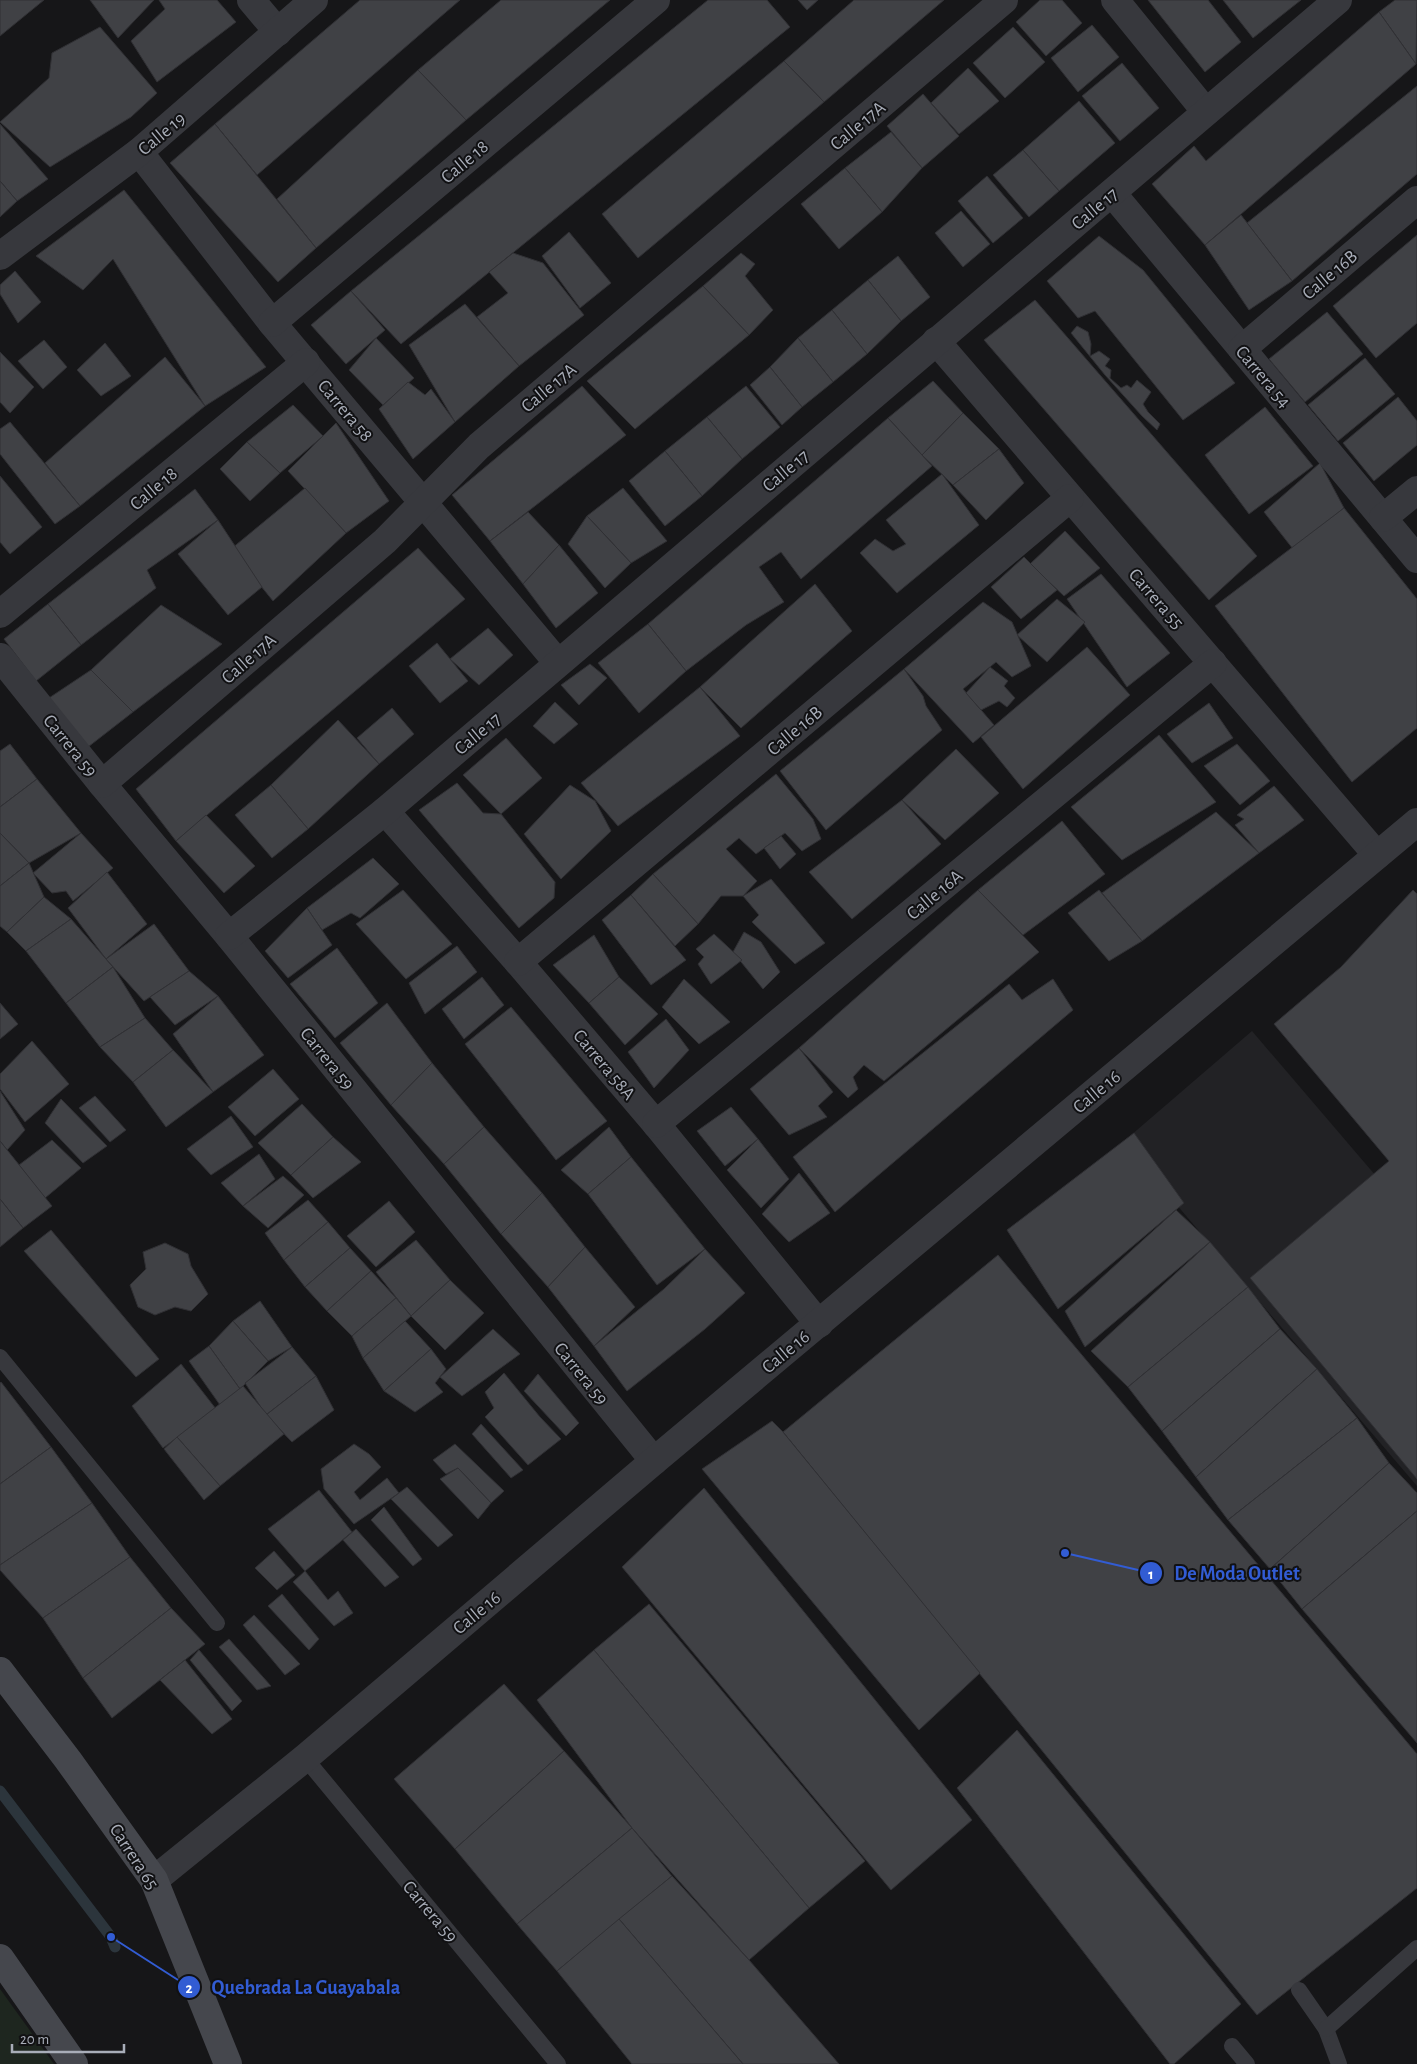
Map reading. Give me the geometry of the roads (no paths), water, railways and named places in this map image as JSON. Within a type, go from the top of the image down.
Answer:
[{"type":"main road","name":"Carrera 65","points":[[0,1671],[68,1760],[154,1880],[228,2064]]},
{"type":"main road","points":[[0,1958],[74,2064]]},
{"type":"street","points":[[251,0],[278,32]]},
{"type":"street","name":"Calle 19","points":[[0,256],[140,152],[314,0]]},
{"type":"street","name":"Calle 18","points":[[272,323],[656,0]]},
{"type":"street","name":"Calle 17A","points":[[102,784],[385,541],[479,446],[1004,0]]},
{"type":"street","points":[[1114,0],[1206,112]]},
{"type":"street","name":"Calle 17","points":[[229,936],[384,811],[1338,0]]},
{"type":"street","name":"Carrera 58","points":[[140,152],[272,323],[558,664]]},
{"type":"street","name":"Carrera 54","points":[[1112,193],[1417,558]]},
{"type":"street","name":"Calle 16B","points":[[1242,349],[1417,200]]},
{"type":"street","name":"Carrera 55","points":[[936,341],[1377,855]]},
{"type":"street","name":"Calle 18","points":[[0,614],[306,362]]},
{"type":"street","points":[[1383,518],[1417,490]]},
{"type":"street","name":"Calle 16B","points":[[518,962],[1070,498]]},
{"type":"street","name":"Carrera 59","points":[[0,656],[102,784],[229,936],[654,1461]]},
{"type":"street","name":"Calle 16A","points":[[656,1124],[1213,663]]},
{"type":"street","name":"Carrera 58A","points":[[384,811],[518,962],[656,1124],[819,1324]]},
{"type":"street","name":"Calle 16","points":[[154,1880],[305,1758],[654,1461],[1417,822]]},
{"type":"lane","points":[[0,1357],[216,1623]]},
{"type":"lane","name":"Carrera 59","points":[[305,1758],[558,2064]]},
{"type":"lane","points":[[1326,2029],[1417,1948]]},
{"type":"lane","points":[[1299,1990],[1326,2029],[1339,2064]]},
{"type":"lane","points":[[1232,2046],[1247,2064]]},
{"type":"waterway","points":[[0,1791],[111,1937],[115,1947]]},
{"type":"place","name":"De Moda Outlet","points":[[1065,1553]]},
{"type":"place","name":"Quebrada La Guayabala","points":[[111,1937]]}]
